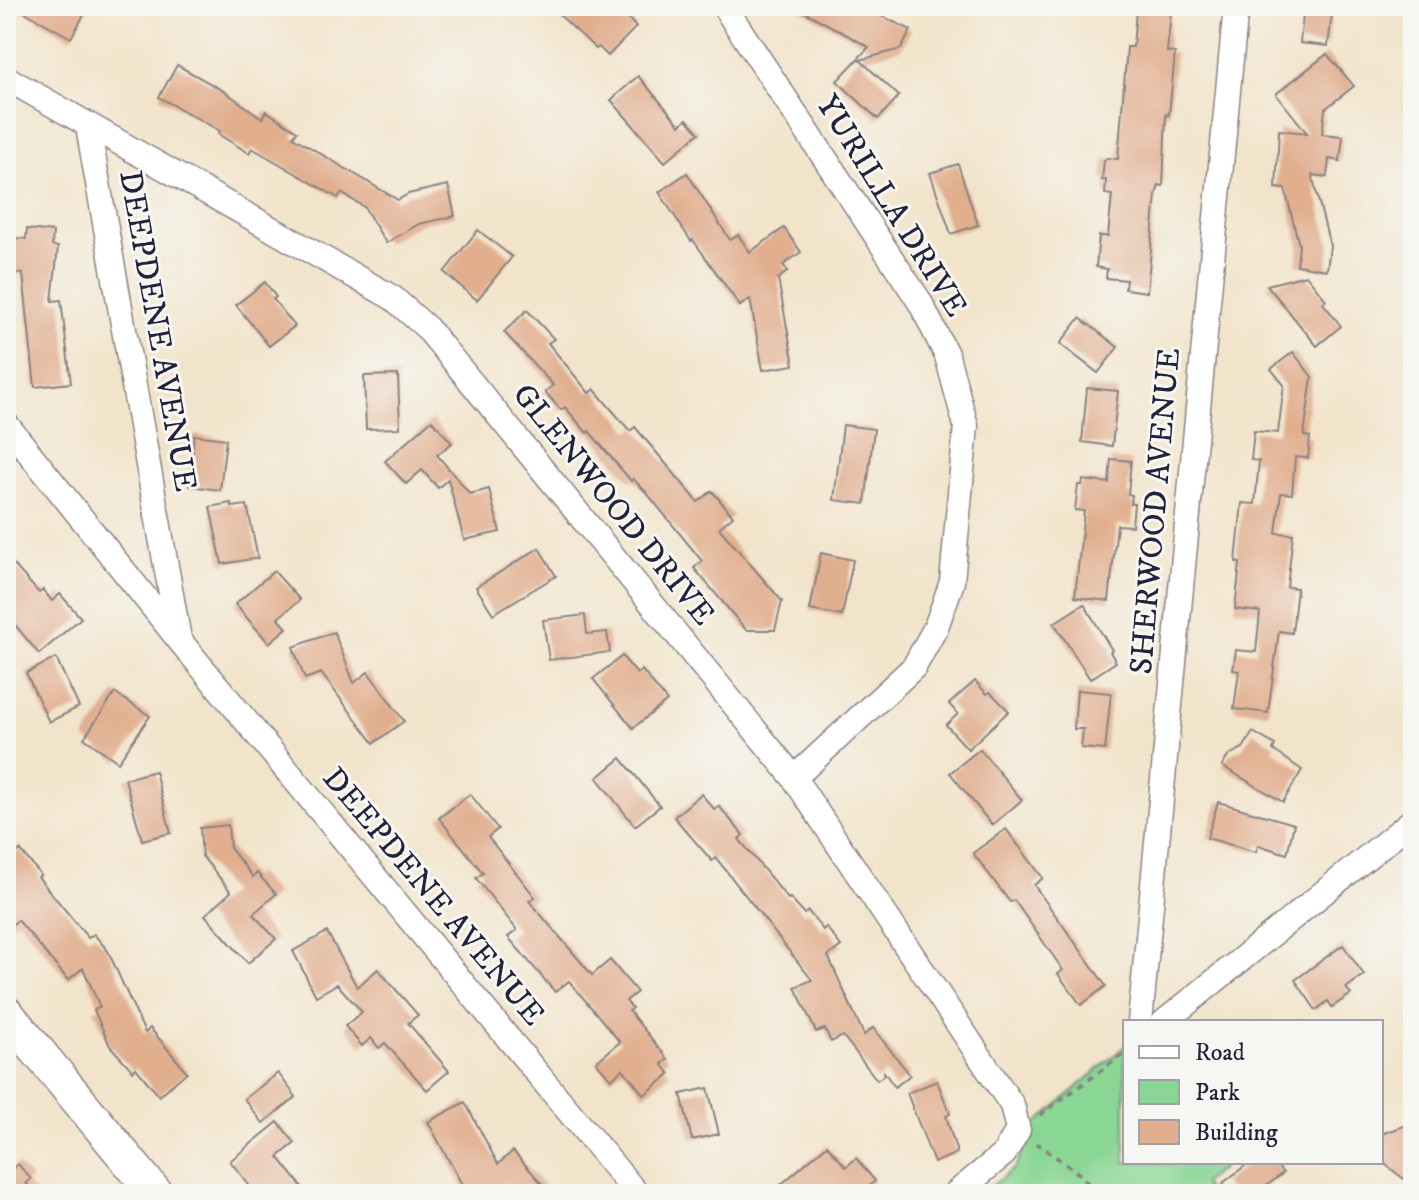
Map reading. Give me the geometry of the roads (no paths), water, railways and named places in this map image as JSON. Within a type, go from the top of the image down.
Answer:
[{"type":"main road","points":[[6,1013],[156,1194]]},
{"type":"main road","points":[[6,1045],[131,1194]]},
{"type":"street","name":"YURILLA DRIVE","points":[[724,6],[920,302],[947,356],[966,426],[952,582],[936,627],[914,667],[794,778]]},
{"type":"street","name":"SHERWOOD AVENUE","points":[[1140,1020],[1236,6]]},
{"type":"street","name":"GLENWOOD DRIVE","points":[[6,78],[393,298],[427,328],[794,778],[1012,1105],[1018,1130],[1004,1154],[955,1194]]},
{"type":"street","name":"DEEPDENE AVENUE","points":[[88,127],[180,641]]},
{"type":"street","name":"DEEPDENE AVENUE","points":[[6,424],[180,641],[637,1194]]},
{"type":"street","points":[[1166,1020],[1413,820]]}]
